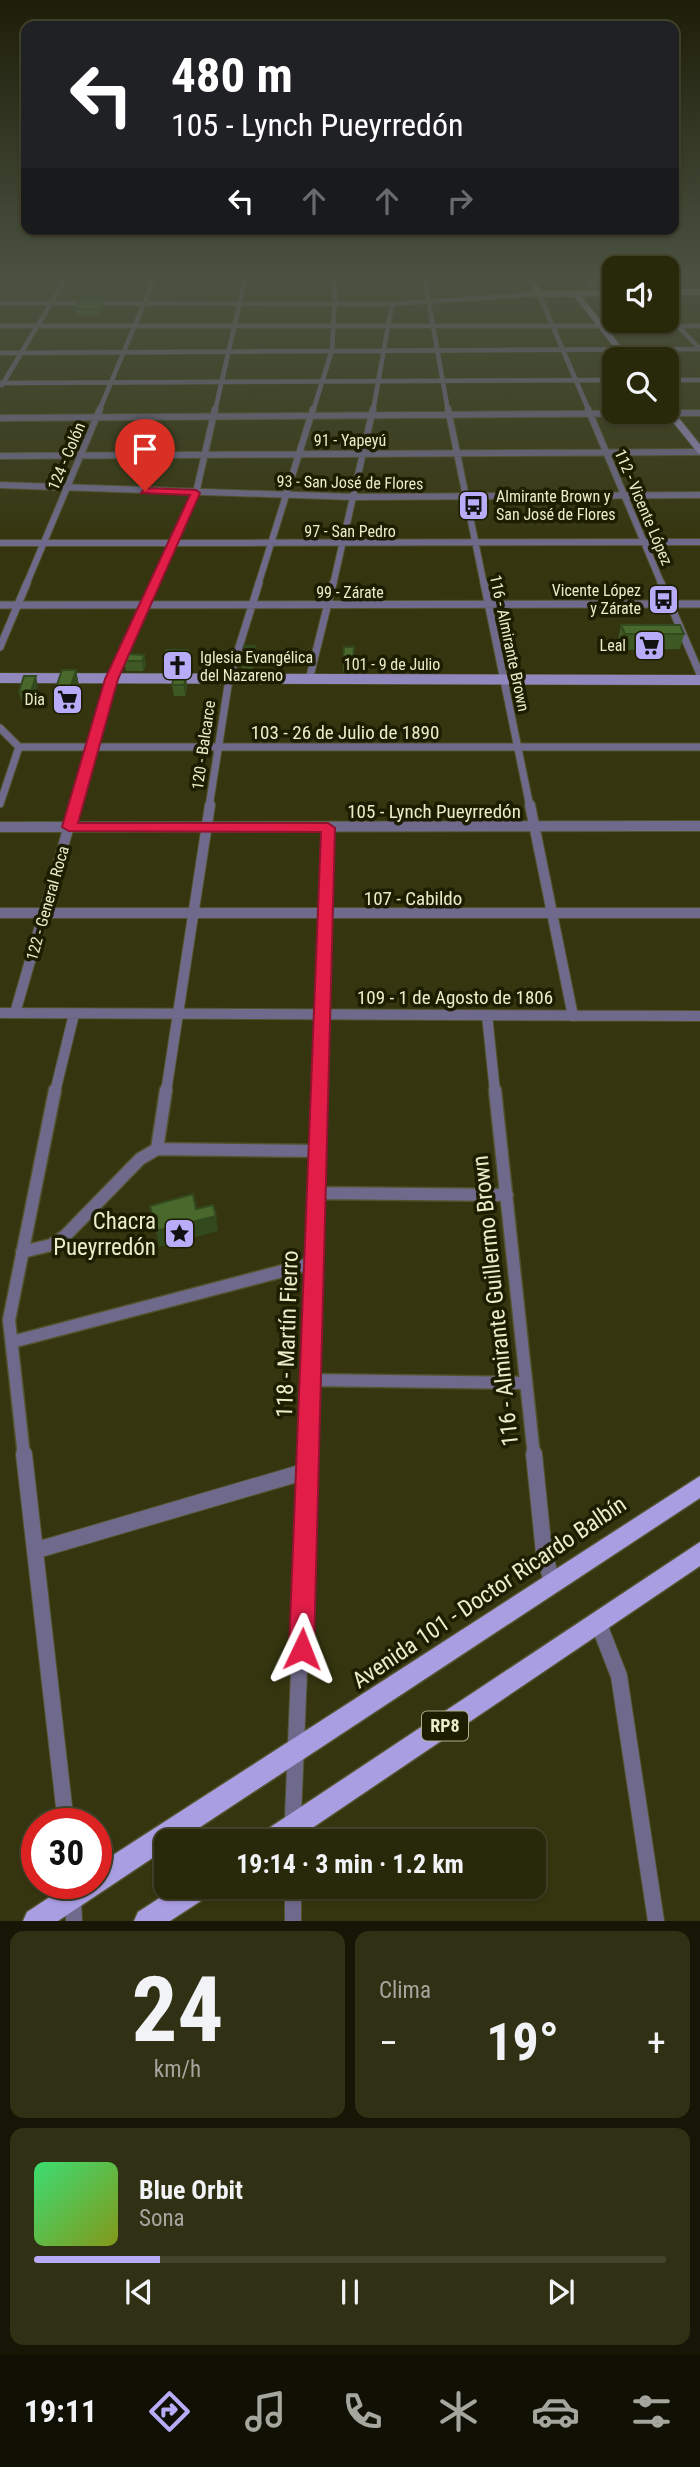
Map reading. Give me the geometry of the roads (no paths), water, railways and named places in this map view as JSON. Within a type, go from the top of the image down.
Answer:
[{"type":"main road","name":"Avenida 101 - Doctor Ricardo Balbín","points":[[112,1873],[700,1486]]},
{"type":"main road","name":"RP8","points":[[297,1829],[700,1553]]},
{"type":"main road","name":"Avenida 101 - Doctor Ricardo Balbín","points":[[36,1921],[72,1899]]},
{"type":"main road","points":[[147,1921],[181,1899]]},
{"type":"street","points":[[1,385],[14,365]]},
{"type":"street","name":"124 - Colón","points":[[0,647],[119,365]]},
{"type":"street","name":"122 - General Roca","points":[[15,1013],[111,679],[196,493],[225,365]]},
{"type":"street","name":"120 - Balcarce","points":[[157,1149],[229,679],[327,365]]},
{"type":"street","points":[[309,680],[365,454],[381,365]]},
{"type":"street","name":"116 - Almirante Brown","points":[[439,365],[573,1016]]},
{"type":"street","name":"112 - Vicente López","points":[[568,365],[700,674]]},
{"type":"street","points":[[1,385],[602,380]]},
{"type":"street","points":[[679,380],[700,380]]},
{"type":"street","points":[[679,412],[700,413]]},
{"type":"street","points":[[0,418],[602,414]]},
{"type":"street","points":[[679,424],[700,451]]},
{"type":"street","name":"91 - Yapeyú","points":[[0,456],[700,451]]},
{"type":"street","name":"93 - San José de Flores","points":[[0,485],[354,498],[700,495]]},
{"type":"street","name":"97 - San Pedro","points":[[0,543],[343,545],[700,542]]},
{"type":"street","name":"99 - Zárate","points":[[0,606],[700,604]]},
{"type":"street","name":"101 - 9 de Julio","points":[[0,678],[700,680]]},
{"type":"street","points":[[0,728],[14,738],[19,747],[0,804]]},
{"type":"street","name":"103 - 26 de Julio de 1890","points":[[19,747],[700,747]]},
{"type":"street","name":"105 - Lynch Pueyrredón","points":[[0,827],[700,826]]},
{"type":"street","name":"118 - Martín Fierro","points":[[286,1829],[298,1751],[328,828]]},
{"type":"street","name":"107 - Cabildo","points":[[0,913],[700,913]]},
{"type":"street","name":"109 - 1 de Agosto de 1806","points":[[0,1013],[700,1016]]},
{"type":"street","points":[[64,1808],[10,1304],[74,1014]]},
{"type":"street","name":"116 - Almirante Guillermo Brown","points":[[487,1015],[544,1553],[552,1582]]},
{"type":"street","points":[[22,1252],[51,1245],[65,1236],[140,1160],[157,1149],[317,1152]]},
{"type":"street","points":[[317,1193],[507,1195]]},
{"type":"street","points":[[12,1342],[293,1266],[313,1263]]},
{"type":"street","points":[[310,1380],[526,1383]]},
{"type":"street","points":[[37,1550],[307,1471]]},
{"type":"street","points":[[598,1622],[619,1676],[656,1921]]},
{"type":"street","points":[[293,1899],[293,1921]]},
{"type":"place","name":"Almirante Brown y San José de Flores","points":[[473,505]]},
{"type":"place","name":"Vicente López y Zárate","points":[[664,599]]},
{"type":"place","name":"Leal","points":[[649,645]]},
{"type":"place","name":"Iglesia Evangélica del Nazareno","points":[[177,666]]},
{"type":"place","name":"Dia","points":[[68,699]]},
{"type":"place","name":"Chacra Pueyrredón","points":[[179,1234]]}]
